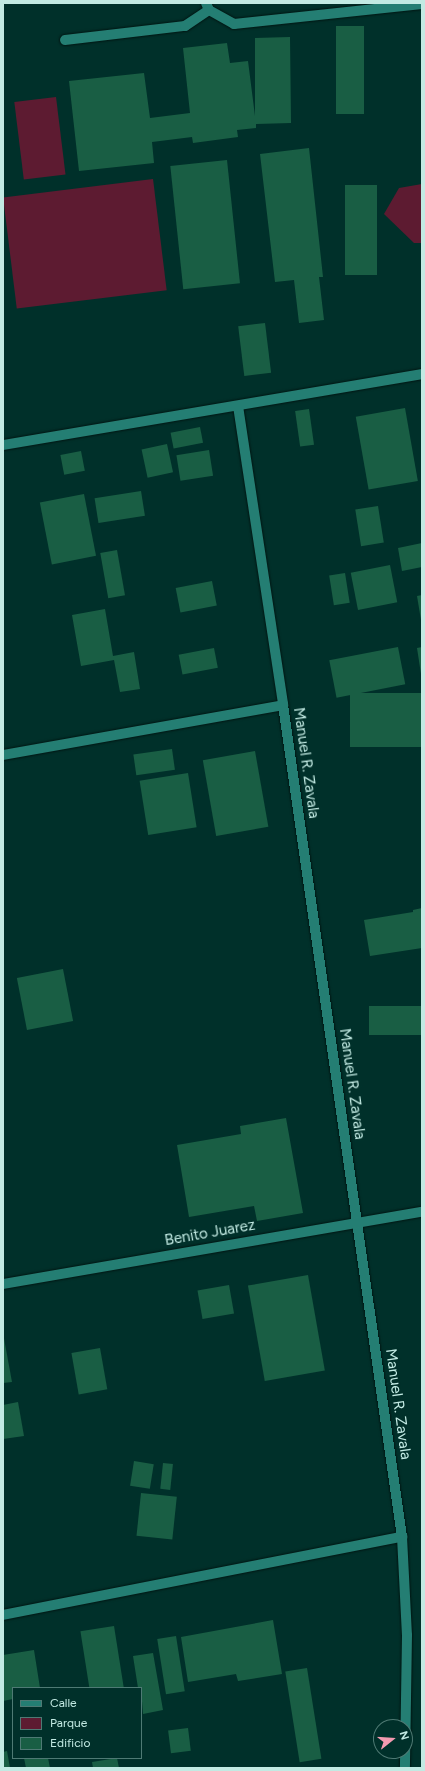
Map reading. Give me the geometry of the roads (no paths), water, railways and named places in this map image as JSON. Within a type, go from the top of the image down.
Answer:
[{"type":"street","points":[[65,40],[184,26],[207,6],[234,24],[422,4]]},
{"type":"street","points":[[3,444],[238,406],[422,374]]},
{"type":"street","name":"Manuel R. Zavala","points":[[238,406],[283,705],[402,1537],[407,1635],[405,1768]]},
{"type":"street","points":[[3,755],[283,705]]},
{"type":"street","name":"Benito Juarez","points":[[3,1284],[422,1212]]},
{"type":"street","points":[[3,1615],[402,1537]]}]
